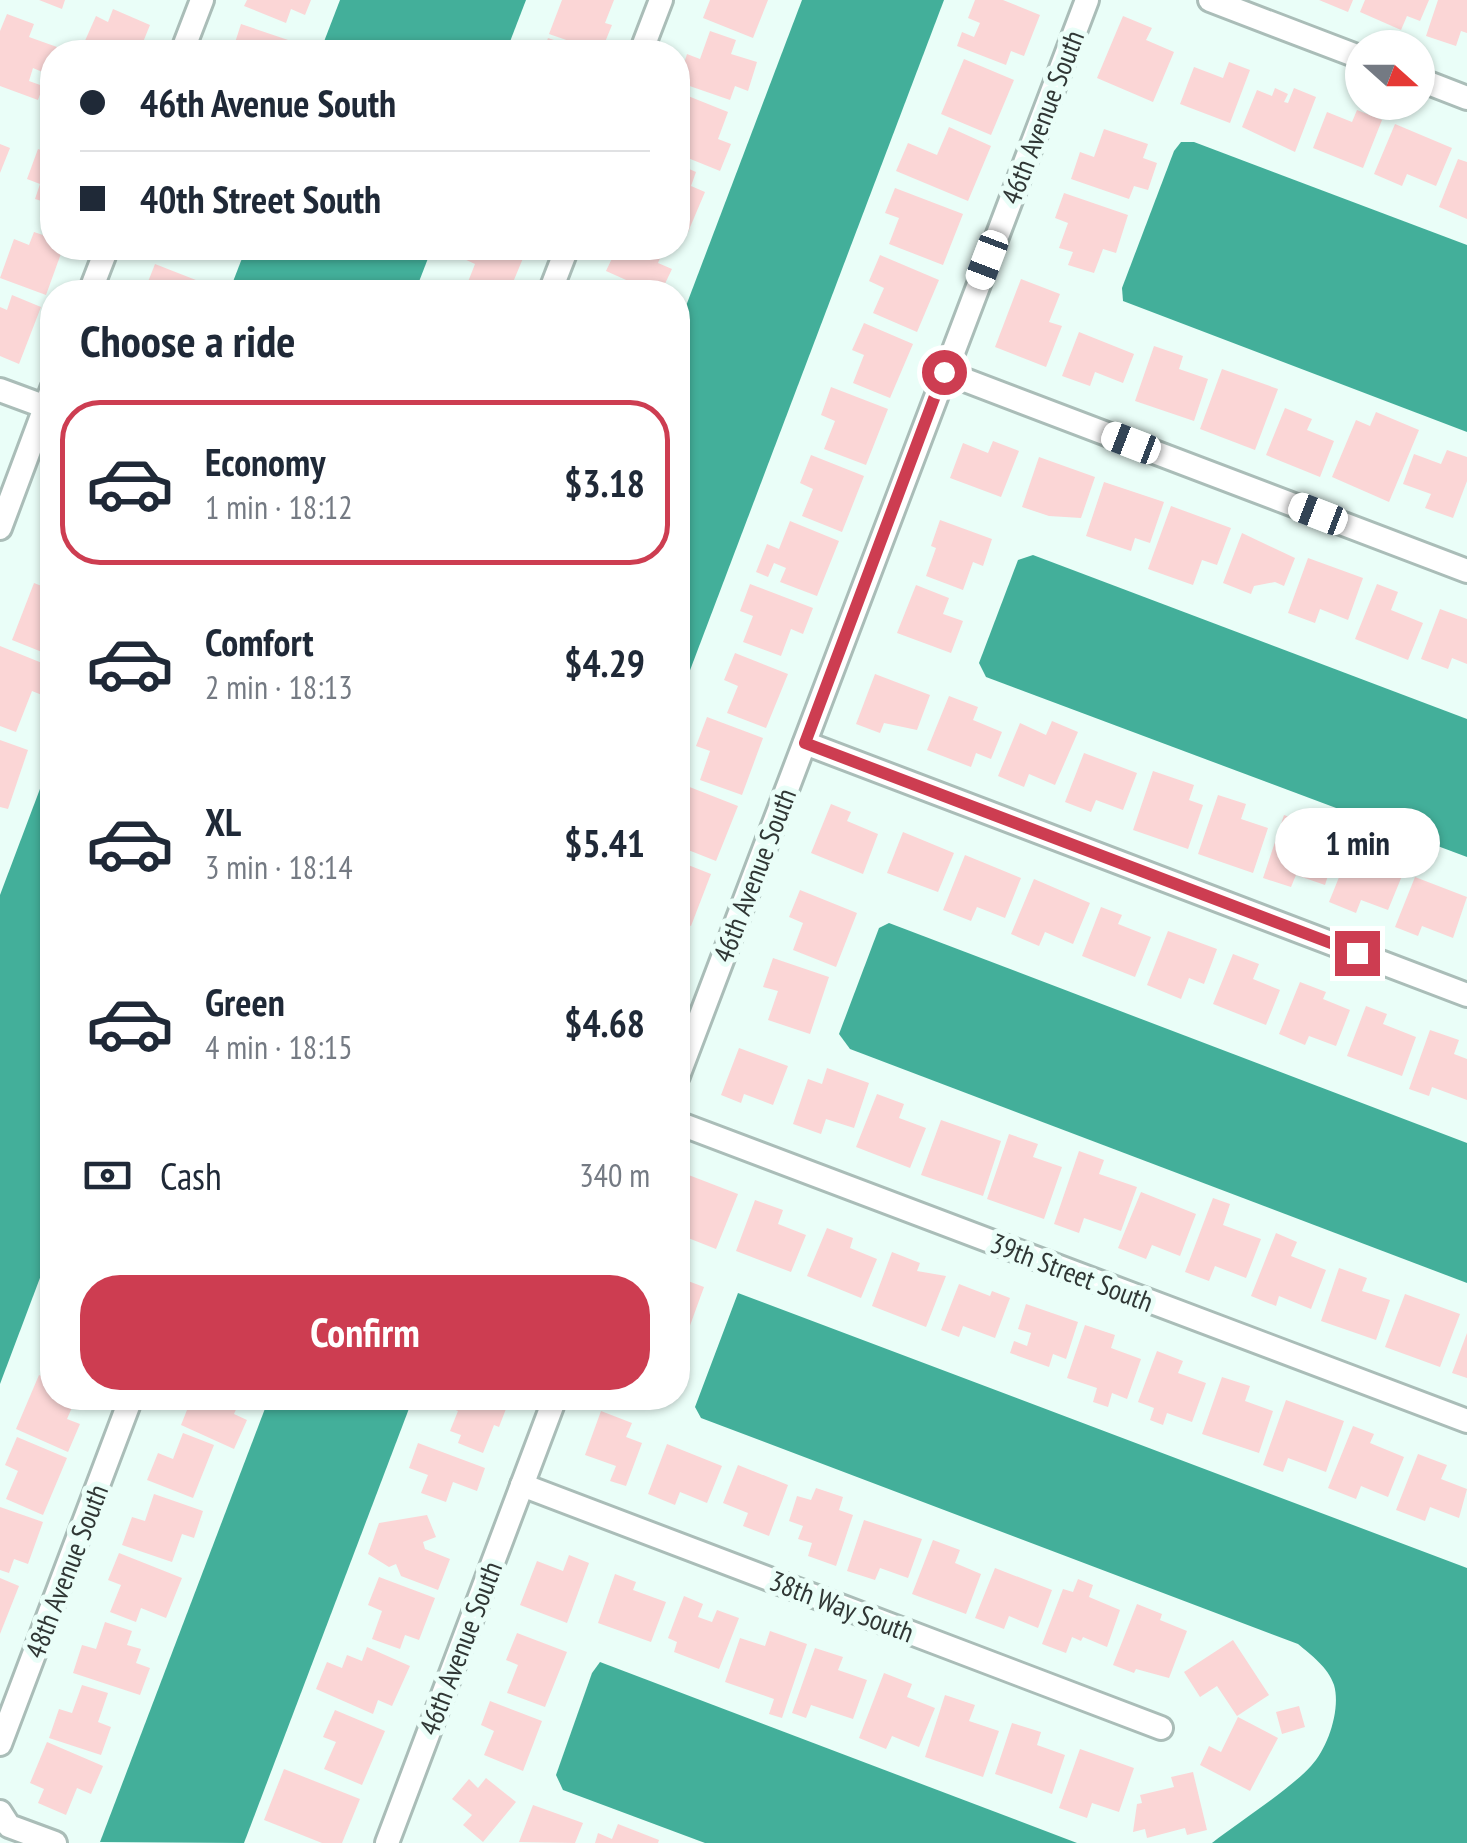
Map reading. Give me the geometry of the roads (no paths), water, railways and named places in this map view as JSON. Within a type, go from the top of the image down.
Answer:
[{"type":"street","points":[[187,40],[202,0]]},
{"type":"street","points":[[646,40],[661,0]]},
{"type":"street","name":"46th Avenue South","points":[[690,1045],[1086,0]]},
{"type":"street","points":[[1210,0],[1345,52]]},
{"type":"street","points":[[1435,86],[1467,98]]},
{"type":"street","points":[[944,372],[1467,571]]},
{"type":"street","points":[[0,390],[40,397]]},
{"type":"street","points":[[0,528],[40,422]]},
{"type":"street","points":[[805,743],[1467,995]]},
{"type":"street","name":"39th Street South","points":[[690,1128],[1467,1422]]},
{"type":"street","name":"48th Avenue South","points":[[0,1744],[126,1410]]},
{"type":"street","name":"46th Avenue South","points":[[387,1843],[550,1410]]},
{"type":"street","name":"38th Way South","points":[[522,1485],[1162,1728]]},
{"type":"street","points":[[5,1819],[54,1843]]}]
